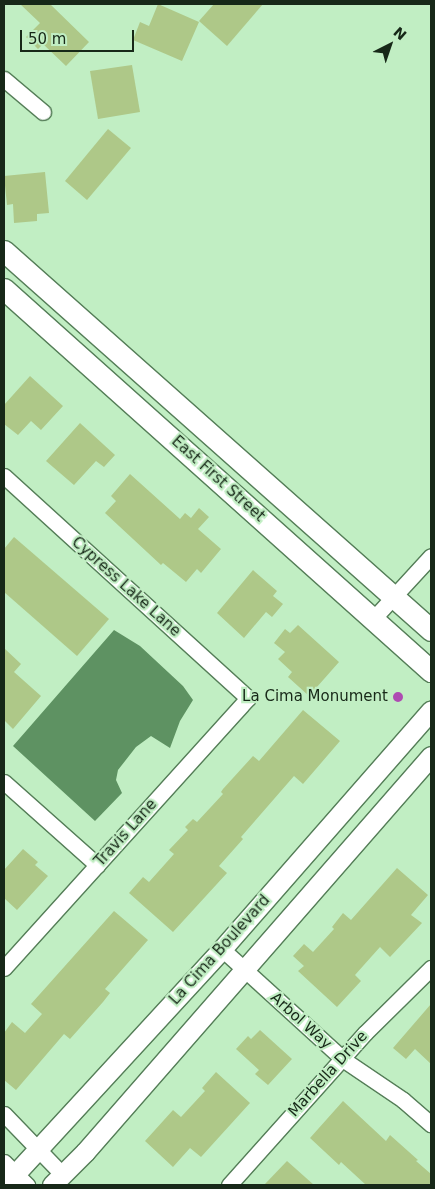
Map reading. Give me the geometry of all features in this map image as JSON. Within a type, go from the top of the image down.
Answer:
[{"type":"main road","name":"East First Street","points":[[4,251],[395,596],[431,630]]},
{"type":"main road","name":"East First Street","points":[[4,289],[431,671]]},
{"type":"street","points":[[4,79],[43,112]]},
{"type":"street","name":"Cypress Lake Lane","points":[[4,476],[248,698]]},
{"type":"street","points":[[374,618],[431,556]]},
{"type":"street","name":"Travis Lane","points":[[4,968],[248,698]]},
{"type":"street","name":"La Cima Boulevard","points":[[13,1177],[222,949],[431,710]]},
{"type":"street","name":"La Cima Boulevard","points":[[58,1180],[431,756]]},
{"type":"street","points":[[4,782],[97,865]]},
{"type":"street","name":"Arbol Way","points":[[222,949],[342,1058],[403,1100],[431,1124]]},
{"type":"street","name":"Marbella Drive","points":[[229,1185],[374,1023],[431,968]]},
{"type":"street","points":[[4,1114],[39,1150],[58,1180]]},
{"type":"shaded area","points":[[114,630],[140,646],[183,686],[193,700],[180,721],[170,748],[151,736],[136,747],[118,770],[116,780],[122,793],[95,821],[13,746]]},
{"type":"building","points":[[20,4],[50,4],[89,42],[66,66],[43,44],[38,49],[26,37],[40,23]]},
{"type":"building","points":[[158,4],[199,22],[182,61],[133,40],[140,22],[149,26]]},
{"type":"building","points":[[214,4],[263,4],[227,46],[199,21]]},
{"type":"building","points":[[132,65],[140,112],[98,119],[90,71]]},
{"type":"building","points":[[108,129],[131,148],[87,200],[65,181]]},
{"type":"building","points":[[45,172],[49,213],[37,214],[37,221],[14,223],[13,204],[7,205],[4,176]]},
{"type":"building","points":[[30,376],[63,406],[41,430],[31,421],[18,435],[4,424],[4,405]]},
{"type":"building","points":[[80,423],[115,455],[104,467],[96,461],[74,485],[46,461]]},
{"type":"building","points":[[130,474],[180,519],[185,513],[191,518],[199,508],[209,517],[198,529],[221,549],[201,573],[197,569],[186,582],[163,563],[161,565],[105,513],[116,501],[111,496]]},
{"type":"building","points":[[14,537],[109,619],[77,656],[4,592],[4,549]]},
{"type":"building","points":[[253,570],[277,591],[273,596],[283,604],[272,617],[266,612],[244,638],[217,613]]},
{"type":"building","points":[[298,625],[339,662],[309,696],[288,677],[292,672],[278,659],[285,652],[274,643],[285,629],[290,633]]},
{"type":"building","points":[[4,648],[21,664],[14,672],[41,696],[13,729],[4,720]]},
{"type":"building","points":[[303,710],[340,741],[303,784],[294,776],[241,837],[243,839],[219,866],[227,873],[173,932],[129,893],[143,877],[149,882],[174,854],[169,850],[188,830],[185,827],[193,819],[197,822],[223,794],[221,792],[223,789],[253,756],[259,761]]},
{"type":"building","points":[[23,849],[38,862],[35,865],[48,876],[17,910],[4,898],[4,870]]},
{"type":"building","points":[[397,868],[428,895],[411,915],[422,923],[390,957],[380,947],[355,975],[361,981],[337,1007],[298,971],[304,966],[293,956],[304,944],[313,952],[334,929],[332,927],[343,913],[351,920]]},
{"type":"building","points":[[114,911],[148,940],[105,989],[110,993],[103,1002],[70,1039],[64,1034],[16,1090],[4,1080],[4,1033],[12,1022],[25,1033],[42,1014],[31,1004]]},
{"type":"building","points":[[431,1004],[431,1064],[415,1049],[406,1059],[393,1048]]},
{"type":"building","points":[[260,1030],[292,1059],[268,1085],[255,1074],[259,1070],[236,1049],[248,1036],[251,1039]]},
{"type":"building","points":[[216,1072],[250,1103],[201,1157],[190,1148],[173,1167],[145,1141],[173,1110],[181,1117],[205,1091],[202,1088]]},
{"type":"building","points":[[343,1101],[386,1141],[390,1135],[418,1160],[416,1161],[431,1174],[431,1185],[366,1185],[341,1162],[339,1165],[310,1138]]},
{"type":"building","points":[[287,1161],[314,1185],[264,1185]]},
{"type":"place","name":"La Cima Monument","points":[[398,697]]}]
